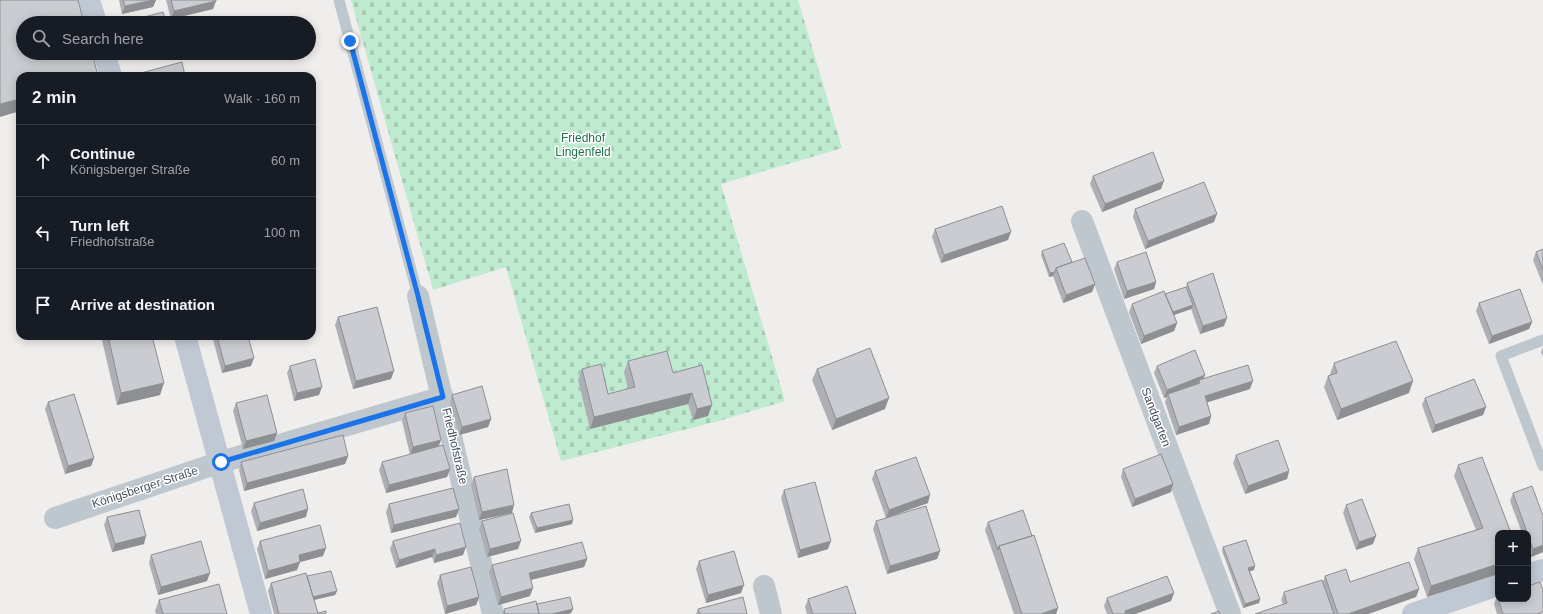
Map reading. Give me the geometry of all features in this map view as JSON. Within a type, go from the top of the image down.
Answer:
[{"type":"main road","points":[[89,0],[94,16]]},
{"type":"main road","points":[[106,60],[110,72]]},
{"type":"main road","points":[[186,340],[221,462],[261,614]]},
{"type":"main road","points":[[1531,574],[1543,570]]},
{"type":"main road","points":[[1413,614],[1495,586]]},
{"type":"street","name":"Sandgarten","points":[[1082,221],[1230,614]]},
{"type":"street","name":"Friedhofstraße","points":[[418,296],[494,614]]},
{"type":"street","name":"Königsberger Straße","points":[[54,518],[221,462],[443,397]]},
{"type":"street","points":[[764,586],[771,614]]},
{"type":"lane","name":"Friedhofstraße","points":[[339,0],[418,296]]},
{"type":"lane","points":[[1543,340],[1501,356],[1543,466]]},
{"type":"green space","name":"Friedhof Lingenfeld","points":[[351,0],[798,0],[842,148],[721,184],[785,401],[719,421],[561,461],[506,267],[433,290]]},
{"type":"building","points":[[0,0],[78,0],[82,16],[16,16],[16,60],[94,60],[97,72],[16,72],[16,100],[0,104]]},
{"type":"building","points":[[123,0],[153,0],[125,6]]},
{"type":"building","points":[[171,0],[216,0],[216,1],[174,11]]},
{"type":"building","points":[[163,12],[164,16],[148,16]]},
{"type":"building","points":[[182,62],[184,72],[145,72]]},
{"type":"building","points":[[1153,152],[1164,181],[1105,204],[1093,176]]},
{"type":"building","points":[[1204,182],[1217,214],[1148,241],[1135,209]]},
{"type":"building","points":[[1002,206],[1011,232],[944,255],[935,229]]},
{"type":"building","points":[[1064,243],[1072,262],[1056,268],[1055,272],[1050,273],[1042,251]]},
{"type":"building","points":[[1543,249],[1543,270],[1536,252]]},
{"type":"building","points":[[1146,252],[1156,282],[1127,291],[1117,262]]},
{"type":"building","points":[[1085,258],[1095,284],[1066,295],[1056,268]]},
{"type":"building","points":[[1213,273],[1227,318],[1203,326],[1187,283]]},
{"type":"building","points":[[1186,287],[1193,305],[1173,312],[1165,294]]},
{"type":"building","points":[[1520,289],[1532,322],[1492,336],[1479,303]]},
{"type":"building","points":[[1164,291],[1177,323],[1144,336],[1132,304]]},
{"type":"building","points":[[377,307],[394,371],[356,381],[338,317]]},
{"type":"building","points":[[109,340],[153,340],[164,383],[121,393]]},
{"type":"building","points":[[218,340],[249,340],[254,358],[225,366]]},
{"type":"building","points":[[1396,341],[1413,381],[1341,409],[1328,376],[1337,373],[1334,363]]},
{"type":"building","points":[[870,348],[889,398],[836,419],[817,369]]},
{"type":"building","points":[[1195,350],[1205,375],[1167,390],[1157,366]]},
{"type":"building","points":[[667,351],[673,373],[702,365],[712,405],[697,409],[692,393],[594,417],[582,369],[601,364],[608,394],[635,387],[628,361]]},
{"type":"building","points":[[315,359],[322,387],[297,393],[290,366]]},
{"type":"building","points":[[1248,365],[1253,381],[1205,396],[1211,416],[1179,427],[1168,394],[1200,383],[1199,380]]},
{"type":"building","points":[[1474,379],[1486,407],[1435,425],[1425,398]]},
{"type":"building","points":[[482,386],[491,419],[462,427],[452,395]]},
{"type":"building","points":[[74,394],[94,458],[68,466],[48,402]]},
{"type":"building","points":[[267,395],[277,433],[246,441],[236,403]]},
{"type":"building","points":[[433,406],[441,440],[413,447],[405,413]]},
{"type":"building","points":[[343,435],[348,456],[247,483],[241,462]]},
{"type":"building","points":[[1278,440],[1289,471],[1248,486],[1236,455]]},
{"type":"building","points":[[443,445],[450,469],[389,485],[382,462]]},
{"type":"building","points":[[1161,454],[1173,484],[1135,499],[1123,469]]},
{"type":"building","points":[[916,457],[930,495],[889,510],[875,471]]},
{"type":"building","points":[[1482,457],[1510,530],[1495,530],[1495,565],[1431,586],[1418,548],[1483,528],[1458,465]]},
{"type":"building","points":[[507,469],[514,505],[482,512],[474,477]]},
{"type":"building","points":[[815,482],[831,541],[800,550],[784,490]]},
{"type":"building","points":[[1532,486],[1543,516],[1543,545],[1533,549],[1531,543],[1531,530],[1526,530],[1513,493]]},
{"type":"building","points":[[453,488],[459,509],[394,525],[389,504]]},
{"type":"building","points":[[303,489],[308,509],[260,523],[254,503]]},
{"type":"building","points":[[1362,499],[1376,536],[1359,542],[1346,505]]},
{"type":"building","points":[[569,504],[573,520],[537,528],[531,513]]},
{"type":"building","points":[[926,506],[940,551],[890,566],[876,521]]},
{"type":"building","points":[[139,510],[146,536],[115,544],[107,517]]},
{"type":"building","points":[[1023,510],[1032,536],[999,546],[998,550],[988,522]]},
{"type":"building","points":[[513,513],[521,541],[490,549],[482,521]]},
{"type":"building","points":[[460,523],[466,547],[436,555],[435,549],[399,560],[393,541]]},
{"type":"building","points":[[320,525],[326,548],[299,555],[300,562],[268,571],[260,541]]},
{"type":"building","points":[[1034,535],[1058,608],[1041,614],[1022,614],[999,546]]},
{"type":"building","points":[[1246,540],[1255,566],[1248,568],[1260,599],[1245,604],[1223,547]]},
{"type":"building","points":[[201,541],[210,573],[161,587],[151,555]]},
{"type":"building","points":[[582,542],[587,559],[529,573],[533,588],[501,597],[492,565]]},
{"type":"building","points":[[734,551],[744,585],[708,595],[699,561]]},
{"type":"building","points":[[1409,562],[1419,589],[1348,614],[1338,614],[1325,576],[1346,569],[1350,582]]},
{"type":"building","points":[[471,567],[479,597],[447,606],[440,575]]},
{"type":"building","points":[[331,571],[337,591],[313,597],[307,576]]},
{"type":"building","points":[[306,573],[318,613],[326,611],[326,614],[279,614],[271,583]]},
{"type":"building","points":[[1167,576],[1174,593],[1125,611],[1126,614],[1113,614],[1107,598]]},
{"type":"building","points":[[1322,580],[1334,614],[1255,614],[1287,603],[1284,592]]},
{"type":"building","points":[[1540,582],[1543,590],[1543,612],[1537,614],[1503,614],[1499,602],[1531,602],[1531,585]]},
{"type":"building","points":[[219,584],[227,614],[163,614],[159,600]]},
{"type":"building","points":[[847,586],[856,614],[813,614],[808,599]]},
{"type":"building","points":[[570,597],[573,609],[552,614],[539,614],[537,604]]},
{"type":"building","points":[[743,597],[747,614],[700,614],[698,609]]},
{"type":"building","points":[[536,601],[539,614],[505,614],[504,609]]},
{"type":"building","points":[[1219,611],[1220,614],[1211,614]]},
{"type":"route","points":[[221,462],[443,397],[418,296],[350,41]]}]
